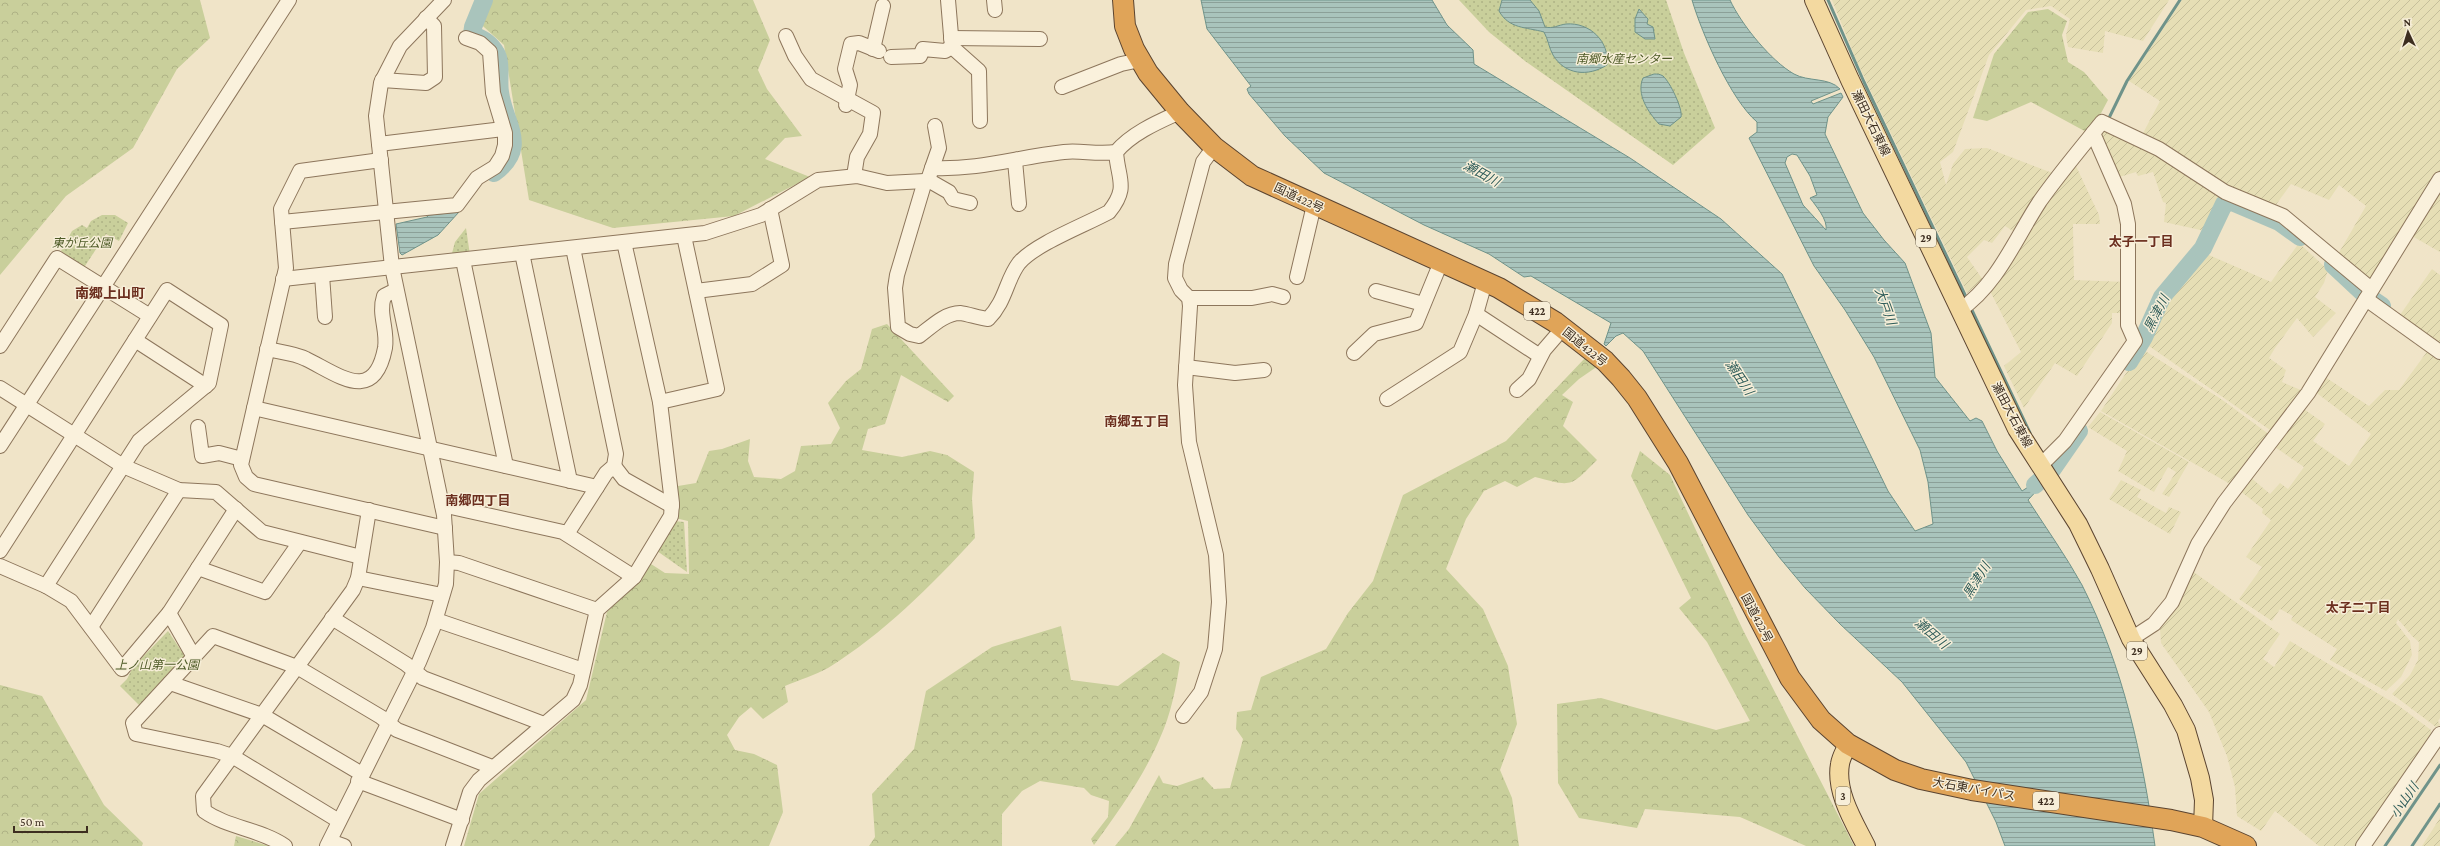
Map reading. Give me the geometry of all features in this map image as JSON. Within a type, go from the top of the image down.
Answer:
[{"type":"highway","name":"国道422号","points":[[1123,0],[1125,26],[1140,60],[1148,73],[1180,112],[1214,146],[1252,176],[1499,288],[1563,328],[1605,361],[1637,398],[1678,463],[1698,499],[1749,603],[1790,678],[1821,720],[1848,744]]},
{"type":"highway","name":"大石東バイパス","points":[[1848,744],[1895,770],[1921,779],[1972,790],[2171,820],[2203,827],[2246,846]]},
{"type":"main road","name":"瀬田大石東線","points":[[1814,0],[2017,429],[2044,474],[2078,524],[2100,569],[2130,639],[2173,705],[2186,730],[2200,778],[2204,800],[2203,827]]},
{"type":"main road","name":"3","points":[[1848,744],[1840,762],[1840,783],[1848,808],[1866,846]]},
{"type":"street","points":[[0,446],[289,0]]},
{"type":"street","points":[[344,846],[328,843],[414,671],[436,620],[442,595],[447,562],[442,505],[392,267],[376,116],[377,99],[382,80],[400,46],[444,0]]},
{"type":"street","points":[[948,0],[952,42],[979,71],[980,121]]},
{"type":"street","points":[[881,52],[883,6]]},
{"type":"street","points":[[382,80],[426,83],[435,77],[434,26],[426,18]]},
{"type":"street","points":[[786,36],[795,56],[806,74],[817,84],[846,102],[873,113],[870,134],[857,157],[854,176]]},
{"type":"street","points":[[282,222],[457,205],[477,178],[496,167],[502,156],[505,145],[503,128],[493,93],[490,52],[480,43],[466,38]]},
{"type":"street","points":[[846,102],[850,85],[845,69],[851,44],[859,43],[881,52],[920,56],[923,49],[945,50],[952,42],[1040,39]]},
{"type":"street","points":[[1062,87],[1121,64],[1140,60]]},
{"type":"street","points":[[283,279],[705,233],[761,215],[818,180],[854,176],[887,183],[1066,152],[1093,154],[1116,152],[1139,133],[1180,112]]},
{"type":"street","points":[[1960,310],[1976,299],[1989,283],[2040,202],[2102,122],[2159,149],[2225,192],[2283,216],[2368,294],[2440,352]]},
{"type":"street","points":[[935,126],[939,148],[928,176],[895,288],[898,327],[910,334],[919,336],[949,315],[961,313],[988,319],[998,309],[1014,272],[1031,250],[1109,212],[1117,202],[1122,188],[1116,152]]},
{"type":"street","points":[[379,144],[503,128]]},
{"type":"street","points":[[2044,474],[2065,441],[2135,341],[2128,325],[2128,224],[2124,204],[2093,133]]},
{"type":"street","points":[[1183,716],[1201,692],[1215,649],[1219,602],[1216,555],[1189,442],[1185,385],[1190,321],[1189,298],[1181,290],[1175,278],[1176,264],[1203,162],[1214,146]]},
{"type":"street","points":[[381,160],[300,171],[281,209],[286,268],[241,465],[246,477],[254,484],[445,528]]},
{"type":"street","points":[[1015,161],[1019,204]]},
{"type":"street","points":[[928,176],[949,192],[953,199],[970,203]]},
{"type":"street","points":[[2130,639],[2154,624],[2172,602],[2198,544],[2229,497],[2308,393],[2440,179]]},
{"type":"street","points":[[1297,277],[1314,205]]},
{"type":"street","points":[[696,291],[752,284],[782,265],[770,209]]},
{"type":"street","points":[[660,402],[717,389],[684,236]]},
{"type":"street","points":[[453,846],[470,792],[492,768],[573,700],[583,670],[597,610],[634,577],[671,516],[672,506],[660,402],[624,242]]},
{"type":"street","points":[[566,534],[597,487],[614,466],[616,454],[573,248]]},
{"type":"street","points":[[522,253],[570,480]]},
{"type":"street","points":[[0,346],[57,258],[150,316]]},
{"type":"street","points":[[463,260],[506,466]]},
{"type":"street","points":[[1354,353],[1374,334],[1416,323],[1441,262]]},
{"type":"street","points":[[322,275],[325,317]]},
{"type":"street","points":[[1387,399],[1460,352],[1476,314],[1485,282]]},
{"type":"street","points":[[0,550],[167,290],[221,326],[209,383],[139,441],[46,586]]},
{"type":"street","points":[[267,349],[305,358],[338,377],[354,382],[368,381],[377,372],[385,347],[381,306],[384,296],[394,291]]},
{"type":"street","points":[[1376,291],[1423,304]]},
{"type":"street","points":[[1189,298],[1252,298],[1272,294],[1283,298]]},
{"type":"street","points":[[1476,314],[1540,356]]},
{"type":"street","points":[[1517,390],[1529,379],[1540,356],[1563,328]]},
{"type":"street","points":[[135,340],[206,386]]},
{"type":"street","points":[[1186,367],[1235,373],[1264,370]]},
{"type":"street","points":[[0,388],[123,466],[179,490],[216,492],[262,532],[361,557]]},
{"type":"street","points":[[254,408],[597,487]]},
{"type":"street","points":[[198,427],[202,456],[219,453],[242,459]]},
{"type":"street","points":[[614,466],[624,479],[672,506]]},
{"type":"street","points":[[91,627],[179,490]]},
{"type":"street","points":[[442,505],[566,534],[634,577]]},
{"type":"street","points":[[0,566],[46,586],[71,601],[122,669],[169,613],[236,510]]},
{"type":"street","points":[[285,846],[250,830],[216,820],[204,811],[203,796],[353,590],[358,578],[369,510]]},
{"type":"street","points":[[198,568],[266,592],[300,542]]},
{"type":"street","points":[[447,562],[459,563],[597,610]]},
{"type":"street","points":[[358,578],[442,595]]},
{"type":"street","points":[[169,613],[194,657]]},
{"type":"street","points":[[332,618],[423,678],[544,724]]},
{"type":"street","points":[[436,620],[583,670]]},
{"type":"street","points":[[339,821],[232,756],[217,751],[136,734],[133,723],[213,636],[296,667],[388,722],[397,730],[492,768]]},
{"type":"street","points":[[170,683],[262,716],[360,778],[462,820]]},
{"type":"street","points":[[2363,846],[2440,734]]},
{"type":"shaded area","points":[[1832,0],[2169,0],[2143,41],[2105,31],[2103,53],[2068,47],[2066,35],[2070,19],[2051,6],[2026,10],[1989,55],[1953,152],[1940,162],[1946,185],[1953,164],[1965,149],[1987,148],[2055,174],[2016,233],[2005,226],[1992,243],[1984,240],[1967,257],[1983,280],[1967,293],[1857,62]]},
{"type":"shaded area","points":[[2182,0],[2440,0],[2440,172],[2371,277],[2365,278],[2337,256],[2366,206],[2339,185],[2329,200],[2291,184],[2275,206],[2240,194],[2141,137],[2160,101],[2129,81]]},
{"type":"shaded area","points":[[2105,128],[2155,151],[2222,194],[2205,231],[2164,222],[2166,203],[2163,202],[2153,172],[2138,176],[2136,172],[2116,178],[2100,135]]},
{"type":"shaded area","points":[[2075,164],[2099,215],[2100,224],[2073,224],[2074,280],[2126,282],[2125,313],[2112,313],[2112,323],[2077,376],[2055,363],[2024,408],[2004,366],[2021,352],[1990,291],[2039,213]]},
{"type":"shaded area","points":[[2440,186],[2440,252],[2412,236]]},
{"type":"shaded area","points":[[2299,243],[2328,270],[2324,283],[2315,297],[2336,313],[2313,337],[2297,318],[2269,358],[2286,370],[2282,382],[2303,391],[2273,432],[2146,344],[2158,311],[2202,252],[2271,282]]},
{"type":"shaded area","points":[[2432,269],[2440,275],[2440,343],[2400,315]]},
{"type":"shaded area","points":[[2142,349],[2221,399],[2270,435],[2232,485],[2101,411]]},
{"type":"shaded area","points":[[2429,349],[2440,357],[2440,718],[2438,721],[2440,725],[2436,727],[2392,694],[2410,675],[2418,660],[2419,642],[2398,619],[2396,623],[2410,641],[2412,655],[2401,677],[2386,691],[2330,660],[2337,649],[2291,620],[2293,616],[2280,609],[2272,621],[2239,599],[2262,567],[2246,557],[2271,520],[2262,513],[2263,509],[2239,490],[2249,476],[2270,494],[2280,483],[2288,489],[2304,467],[2272,445],[2301,407],[2325,424],[2313,441],[2349,466],[2371,434],[2314,391],[2322,375],[2369,406],[2385,390],[2399,390]]},
{"type":"shaded area","points":[[2100,412],[2189,462],[2169,497],[2162,494],[2176,472],[2168,467],[2154,492],[2118,471],[2127,451],[2088,427]]},
{"type":"shaded area","points":[[2121,480],[2141,490],[2137,497],[2166,513],[2169,507],[2181,512],[2170,534],[2109,499]]},
{"type":"shaded area","points":[[2191,570],[2280,634],[2263,659],[2274,667],[2290,641],[2399,706],[2431,730],[2431,737],[2354,846],[2319,846],[2275,811],[2261,831],[2237,816],[2235,787],[2227,756],[2209,712],[2161,643],[2160,628]]},
{"type":"shaded area","points":[[2440,818],[2440,846],[2422,846]]},
{"type":"green space","points":[[0,0],[200,0],[210,38],[177,69],[133,148],[66,196],[0,275]]},
{"type":"green space","points":[[483,0],[753,0],[770,40],[758,70],[767,89],[802,136],[785,138],[765,159],[810,177],[734,216],[613,228],[529,200],[504,45],[475,19]]},
{"type":"green space","name":"南郷水産センター","points":[[1459,0],[1666,0],[1684,53],[1715,128],[1673,165],[1525,61],[1489,32]]},
{"type":"green space","points":[[2048,9],[2067,21],[2062,35],[2068,62],[2084,72],[2108,100],[2090,134],[2031,102],[1987,121],[1973,118],[1994,54],[2028,12]]},
{"type":"green space","name":"東が丘公園","points":[[102,215],[115,215],[128,223],[119,241],[106,234],[83,269],[61,251],[72,231],[82,225],[87,228],[91,221]]},
{"type":"green space","points":[[466,228],[470,255],[451,257],[455,242]]},
{"type":"green space","points":[[887,324],[954,396],[948,402],[901,375],[885,424],[868,429],[862,450],[902,457],[930,451],[947,455],[974,472],[972,499],[975,538],[924,591],[887,625],[868,640],[828,668],[785,686],[788,702],[763,719],[751,707],[739,717],[727,735],[735,750],[754,754],[777,765],[783,812],[769,846],[464,846],[479,794],[586,700],[607,612],[637,582],[651,564],[665,573],[689,574],[688,521],[675,518],[678,486],[696,483],[709,451],[722,449],[750,439],[748,461],[754,477],[781,479],[795,471],[801,446],[831,444],[840,428],[828,403],[846,381],[861,369],[872,329]]},
{"type":"green space","points":[[1586,357],[1596,361],[1595,368],[1579,379],[1562,395],[1573,402],[1563,426],[1597,460],[1576,480],[1570,482],[1557,482],[1535,477],[1517,487],[1505,481],[1484,491],[1466,519],[1446,569],[1483,609],[1508,666],[1517,724],[1500,770],[1512,798],[1519,846],[1115,846],[1129,829],[1159,775],[1163,783],[1177,786],[1203,777],[1214,789],[1230,788],[1243,739],[1236,729],[1237,712],[1251,710],[1261,677],[1326,649],[1348,613],[1373,581],[1403,495],[1506,441]]},
{"type":"green space","points":[[1640,451],[1670,475],[1743,630],[1854,846],[1806,846],[1740,817],[1645,809],[1637,828],[1579,818],[1558,783],[1557,704],[1601,698],[1716,730],[1750,721],[1707,642],[1679,608],[1691,598],[1631,476]]},
{"type":"green space","points":[[674,521],[684,522],[687,572],[657,551]]},
{"type":"green space","points":[[1061,626],[1071,680],[1118,686],[1163,653],[1180,662],[1170,710],[1154,752],[1130,793],[1094,845],[1091,839],[1108,817],[1109,801],[1091,795],[1084,788],[1040,781],[1022,791],[1002,814],[1002,846],[869,846],[875,837],[872,794],[914,749],[926,691],[992,647]]},
{"type":"green space","name":"上ノ山第一公園","points":[[168,631],[186,658],[141,707],[120,686],[127,679],[133,667]]},
{"type":"green space","points":[[0,685],[42,696],[104,805],[143,843],[142,846],[0,846]]},
{"type":"green space","points":[[236,836],[269,846],[234,846]]},
{"type":"water","points":[[1201,0],[1432,0],[1447,25],[1473,50],[1474,64],[1630,158],[1721,219],[1782,274],[1888,491],[1915,531],[1933,524],[1928,482],[1920,450],[1874,357],[1845,310],[1814,266],[1749,138],[1757,132],[1757,122],[1747,112],[1737,98],[1718,66],[1692,0],[1730,0],[1749,31],[1785,68],[1794,74],[1824,81],[1835,85],[1840,89],[1811,101],[1813,104],[1841,93],[1843,97],[1828,117],[1825,134],[1863,213],[1884,240],[1905,263],[1931,333],[1935,377],[1970,421],[1976,418],[1982,421],[1997,451],[2022,491],[2039,480],[2042,485],[2028,500],[2082,585],[2109,647],[2120,680],[2137,746],[2155,846],[2005,846],[1996,822],[1966,762],[1902,682],[1840,624],[1805,588],[1779,557],[1748,515],[1643,351],[1623,333],[1616,336],[1606,346],[1604,344],[1611,323],[1531,276],[1524,277],[1489,254],[1424,225],[1324,173],[1285,136],[1249,94],[1247,89],[1251,86],[1207,29]],"holes":[[[1792,154],[1797,155],[1810,176],[1817,195],[1810,198],[1823,218],[1826,230],[1803,205],[1785,163],[1787,157]]]},
{"type":"water","points":[[1502,0],[1530,0],[1539,11],[1545,27],[1575,24],[1590,30],[1602,41],[1607,57],[1607,65],[1600,69],[1585,72],[1577,72],[1564,67],[1553,55],[1544,32],[1518,26],[1503,17],[1499,11]]},
{"type":"water","points":[[1639,9],[1648,19],[1647,24],[1653,27],[1655,39],[1645,39],[1635,32],[1635,19]]},
{"type":"water","points":[[1654,74],[1661,75],[1666,79],[1680,108],[1681,117],[1670,126],[1659,124],[1647,108],[1642,96],[1641,84],[1643,78]]},
{"type":"water","points":[[459,212],[438,235],[402,255],[400,253],[396,224],[427,217],[429,215]]},
{"type":"waterway","points":[[484,0],[473,27],[472,34],[488,43],[494,49],[498,57],[499,83],[502,104],[512,135],[513,144],[511,154],[505,163],[494,173]]},
{"type":"waterway","points":[[1828,0],[1864,82],[1967,299]]},
{"type":"waterway","points":[[2108,120],[2127,81],[2180,0]]},
{"type":"waterway","name":"黒津川","points":[[2129,362],[2144,337],[2162,297],[2203,248],[2224,204],[2232,202],[2279,222],[2300,237]]},
{"type":"waterway","name":"黒津川","points":[[2333,265],[2363,293],[2382,306]]},
{"type":"waterway","points":[[1970,306],[2030,433]]},
{"type":"waterway","name":"黒津川","points":[[2035,485],[2052,470],[2079,431]]},
{"type":"waterway","name":"小山川","points":[[2385,846],[2440,765]]},
{"type":"waterway","points":[[2412,846],[2440,804]]},
{"type":"district","name":"太子一丁目","points":[[2141,241]]},
{"type":"district","name":"南郷上山町","points":[[110,293]]},
{"type":"district","name":"南郷五丁目","points":[[1137,421]]},
{"type":"district","name":"南郷四丁目","points":[[478,500]]},
{"type":"district","name":"太子二丁目","points":[[2358,607]]},
{"type":"water label","name":"瀬田川","points":[[1482,173]]},
{"type":"water label","name":"大戸川","points":[[1886,306]]},
{"type":"water label","name":"瀬田川","points":[[1740,377]]},
{"type":"water label","name":"瀬田川","points":[[1932,633]]}]
